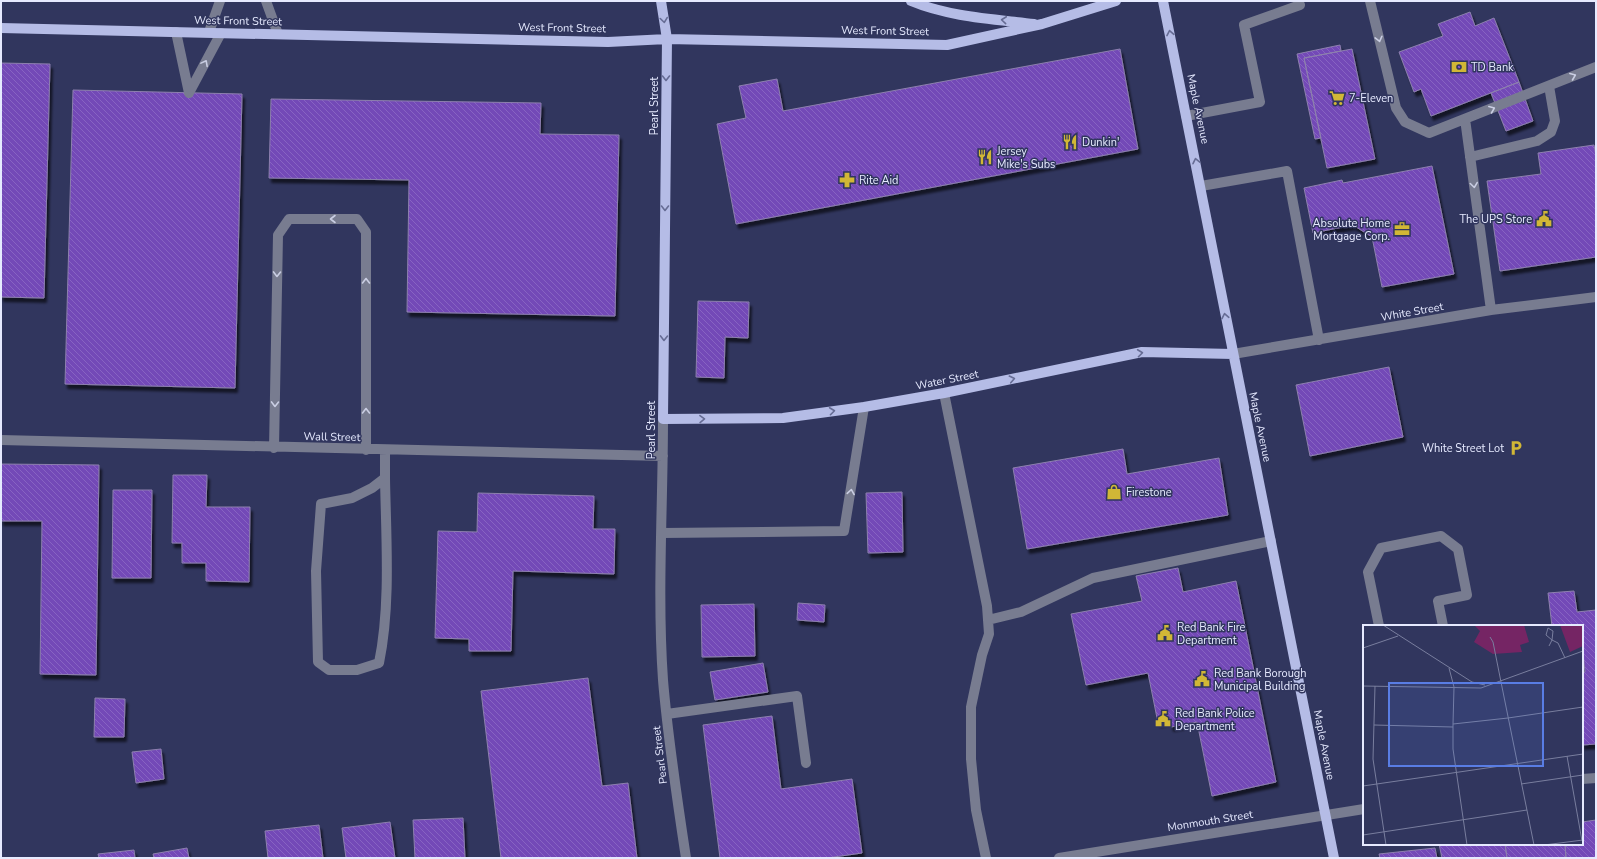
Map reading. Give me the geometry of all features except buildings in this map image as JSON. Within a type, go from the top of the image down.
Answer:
[{"type":"main road","name":"Pearl Street","points":[[662,1],[667,39],[664,419]]},
{"type":"main road","points":[[911,1],[923,6],[978,18],[1042,24]]},
{"type":"main road","name":"West Front Street","points":[[1,28],[608,42],[667,39],[947,45],[1042,24],[1116,1]]},
{"type":"main road","name":"Maple Avenue","points":[[1163,1],[1334,858]]},
{"type":"main road","name":"Water Street","points":[[664,419],[783,418],[864,407],[944,393],[1142,352],[1233,354]]},
{"type":"street","points":[[209,32],[220,1]]},
{"type":"street","points":[[266,1],[278,34]]},
{"type":"street","points":[[1186,116],[1260,102],[1244,25],[1300,5],[1298,1]]},
{"type":"street","points":[[1370,1],[1396,108],[1405,122],[1429,133],[1596,67]]},
{"type":"street","points":[[176,32],[189,93],[221,33]]},
{"type":"street","points":[[1470,157],[1537,141],[1551,132],[1555,121],[1550,86]]},
{"type":"street","points":[[1465,119],[1491,310]]},
{"type":"street","points":[[1201,186],[1287,171],[1319,340]]},
{"type":"street","points":[[274,448],[278,235],[289,219],[357,219],[366,232],[366,450]]},
{"type":"street","name":"White Street","points":[[1233,354],[1491,310],[1596,297]]},
{"type":"street","points":[[944,393],[987,606],[989,634],[982,655],[971,708],[971,759],[976,810],[986,858]]},
{"type":"street","points":[[662,533],[844,531],[864,407]]},
{"type":"street","name":"Pearl Street","points":[[664,419],[660,607],[667,714],[686,858]]},
{"type":"street","name":"Wall Street","points":[[1,440],[274,448],[664,456]]},
{"type":"street","points":[[385,450],[386,575],[384,623],[379,663],[357,670],[330,670],[318,662],[316,571],[321,504],[352,498],[372,488],[385,478]]},
{"type":"street","points":[[1378,625],[1368,572],[1381,548],[1441,536],[1458,550],[1467,595],[1438,601],[1443,625]]},
{"type":"street","points":[[988,620],[1021,612],[1094,578],[1271,541]]},
{"type":"street","points":[[667,714],[797,696],[806,763]]},
{"type":"street","points":[[1583,779],[1596,778]]},
{"type":"street","name":"Monmouth Street","points":[[1059,858],[1363,809]]},
{"type":"place","name":"TD Bank","points":[[1459,67]]},
{"type":"place","name":"7-Eleven","points":[[1337,98]]},
{"type":"place","name":"Dunkin'","points":[[1070,142]]},
{"type":"place","name":"Jersey Mike's Subs","points":[[985,157]]},
{"type":"place","name":"Rite Aid","points":[[847,180]]},
{"type":"place","name":"The UPS Store","points":[[1544,219]]},
{"type":"place","name":"Absolute Home Mortgage Corp.","points":[[1402,229]]},
{"type":"place","name":"White Street Lot","points":[[1516,448]]},
{"type":"place","name":"Firestone","points":[[1114,492]]},
{"type":"place","name":"Red Bank Fire Department","points":[[1165,633]]},
{"type":"place","name":"Red Bank Borough Municipal Building","points":[[1202,679]]},
{"type":"place","name":"Red Bank Police Department","points":[[1163,719]]}]
